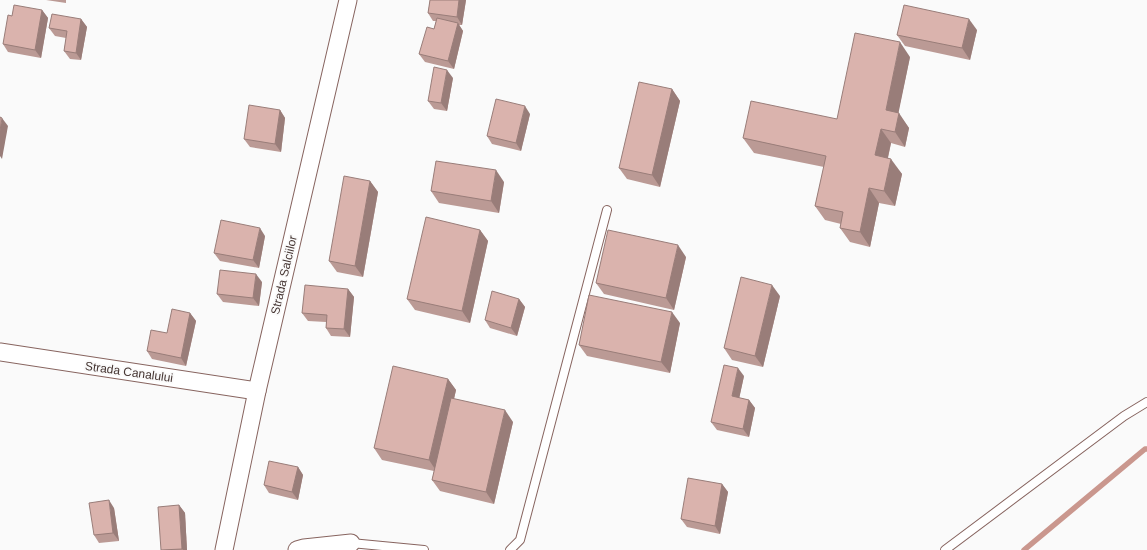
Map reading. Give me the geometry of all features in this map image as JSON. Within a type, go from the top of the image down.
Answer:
[{"type":"street","name":"Strada Salciilor","points":[[224,550],[257,391],[348,0]]},
{"type":"street","name":"Strada Canalului","points":[[0,352],[257,391]]},
{"type":"street","points":[[297,550],[351,543]]},
{"type":"lane","points":[[510,550],[520,540],[607,210]]},
{"type":"lane","points":[[945,550],[1124,416],[1147,402]]},
{"type":"lane","points":[[351,543],[424,550]]},
{"type":"building","points":[[430,0],[459,0],[457,17],[428,13]]},
{"type":"building","points":[[14,5],[42,10],[35,50],[3,44],[8,15],[12,16]]},
{"type":"building","points":[[904,5],[969,19],[962,48],[897,35]]},
{"type":"building","points":[[52,14],[81,19],[76,53],[64,51],[67,31],[49,28]]},
{"type":"building","points":[[437,18],[458,23],[448,61],[419,54],[427,27],[434,29]]},
{"type":"building","points":[[855,33],[900,42],[886,110],[899,113],[895,132],[881,129],[875,155],[891,159],[884,191],[869,188],[860,232],[840,228],[843,212],[815,206],[826,156],[743,138],[751,101],[837,119]]},
{"type":"building","points":[[434,67],[447,70],[441,103],[428,101]]},
{"type":"building","points":[[639,82],[672,89],[652,175],[619,168]]},
{"type":"building","points":[[496,99],[525,106],[516,143],[487,136]]},
{"type":"building","points":[[249,105],[280,110],[275,144],[244,139]]},
{"type":"building","points":[[0,117],[2,118],[0,131]]},
{"type":"building","points":[[436,161],[496,170],[491,201],[431,191]]},
{"type":"building","points":[[344,176],[370,181],[355,266],[329,261]]},
{"type":"building","points":[[426,217],[480,230],[462,311],[407,299]]},
{"type":"building","points":[[221,220],[260,228],[253,260],[214,253]]},
{"type":"building","points":[[608,230],[678,245],[666,298],[596,283]]},
{"type":"building","points":[[220,270],[256,274],[253,298],[217,294]]},
{"type":"building","points":[[741,277],[772,285],[755,356],[724,348]]},
{"type":"building","points":[[305,285],[348,289],[344,329],[326,328],[327,315],[302,313]]},
{"type":"building","points":[[492,291],[519,299],[511,328],[485,320]]},
{"type":"building","points":[[589,295],[672,312],[661,362],[579,345]]},
{"type":"building","points":[[172,309],[190,313],[181,358],[147,351],[151,330],[167,333]]},
{"type":"building","points":[[724,365],[738,368],[732,396],[749,400],[743,429],[711,422]]},
{"type":"building","points":[[393,366],[448,379],[429,460],[374,448]]},
{"type":"building","points":[[451,398],[505,410],[486,492],[432,480]]},
{"type":"building","points":[[269,461],[298,467],[292,492],[264,485]]},
{"type":"building","points":[[688,478],[722,484],[715,526],[681,519]]},
{"type":"building","points":[[109,500],[113,533],[94,535],[89,503]]},
{"type":"building","points":[[179,505],[182,549],[161,550],[158,507]]},
{"type":"waterway","points":[[1024,550],[1145,449],[1147,449]]}]
